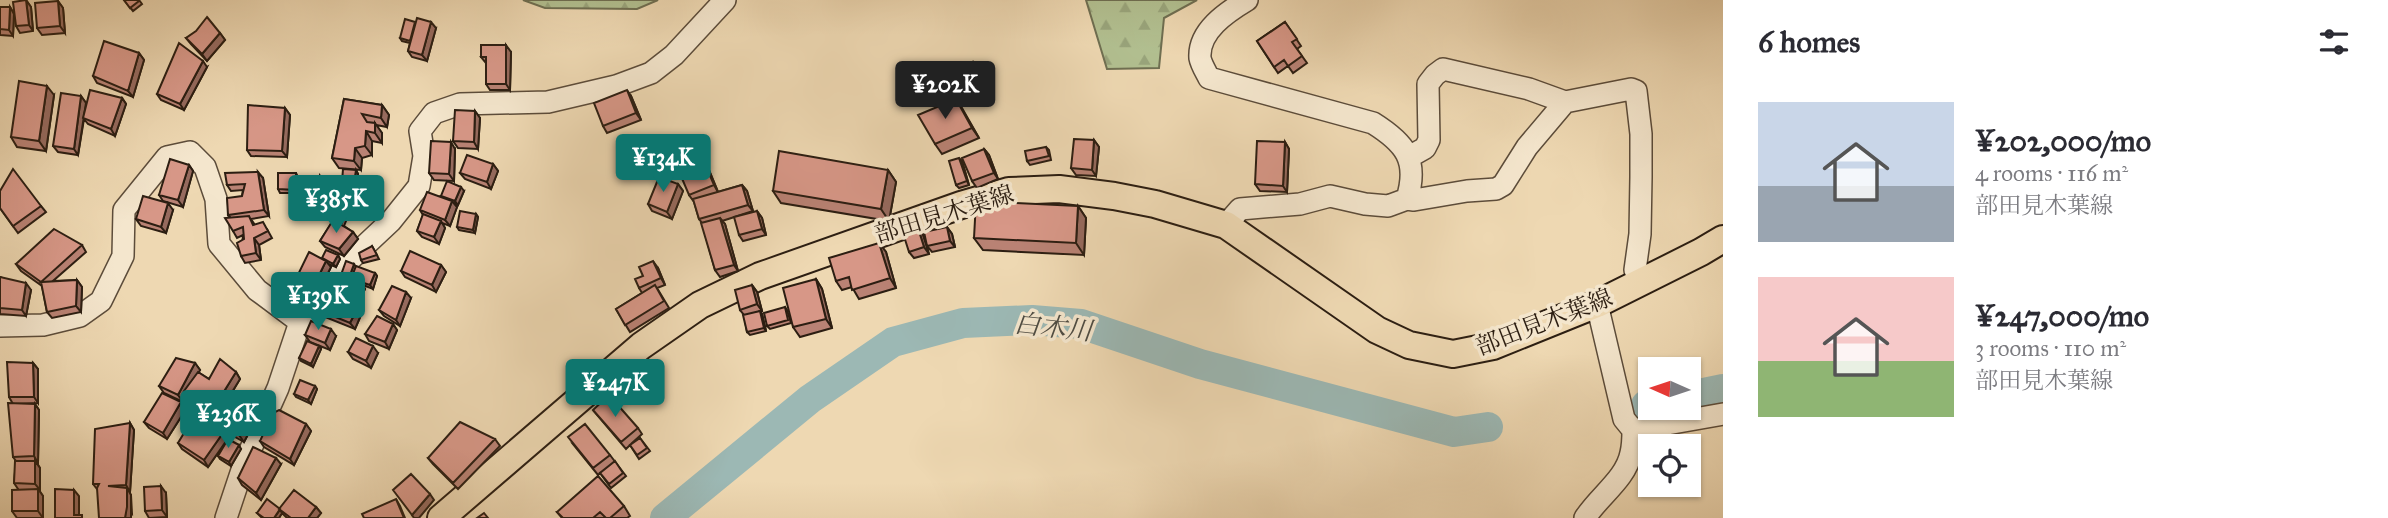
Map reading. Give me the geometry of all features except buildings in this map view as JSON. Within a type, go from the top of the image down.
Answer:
[{"type":"main road","name":"部田見木葉線","points":[[441,518],[641,346],[700,305],[760,276],[961,205],[1009,191],[1059,189],[1114,196],[1155,204],[1226,225],[1377,330],[1409,345],[1453,354],[1493,346],[1597,304],[1723,239]]},
{"type":"street","points":[[226,518],[244,464],[278,388],[300,322],[320,303],[341,268],[391,221],[419,186],[424,156],[420,131],[434,113],[460,104],[548,102],[616,86],[651,73],[674,55],[725,0]]},
{"type":"street","points":[[1247,0],[1225,15],[1204,37],[1200,59],[1209,78],[1373,123],[1395,137],[1409,157],[1413,180],[1407,199]]},
{"type":"street","points":[[1409,157],[1426,148],[1429,140],[1428,84],[1443,69],[1529,89],[1565,102],[1631,89],[1636,91],[1641,134],[1641,177],[1640,233],[1635,270],[1642,282]]},
{"type":"street","points":[[1226,225],[1240,209],[1300,204],[1330,197],[1388,206],[1407,199],[1496,189],[1503,185],[1527,147],[1565,102]]},
{"type":"street","points":[[0,326],[43,325],[80,316],[101,301],[122,257],[124,210],[167,157],[190,152],[205,167],[216,199],[219,244],[257,290],[300,322]]},
{"type":"street","points":[[1585,518],[1592,506],[1617,481],[1631,455],[1633,430],[1624,419],[1597,304]]},
{"type":"street","points":[[1633,430],[1723,414]]},
{"type":"green space","points":[[523,0],[658,0],[637,9],[545,8]]},
{"type":"green space","points":[[1086,0],[1197,0],[1164,18],[1159,68],[1107,69]]},
{"type":"waterway","name":"白木川","points":[[665,518],[810,399],[893,342],[963,323],[1032,320],[1081,324],[1200,364],[1454,432],[1488,427]]},
{"type":"waterway","name":"白木川","points":[[1701,394],[1723,389]]}]
